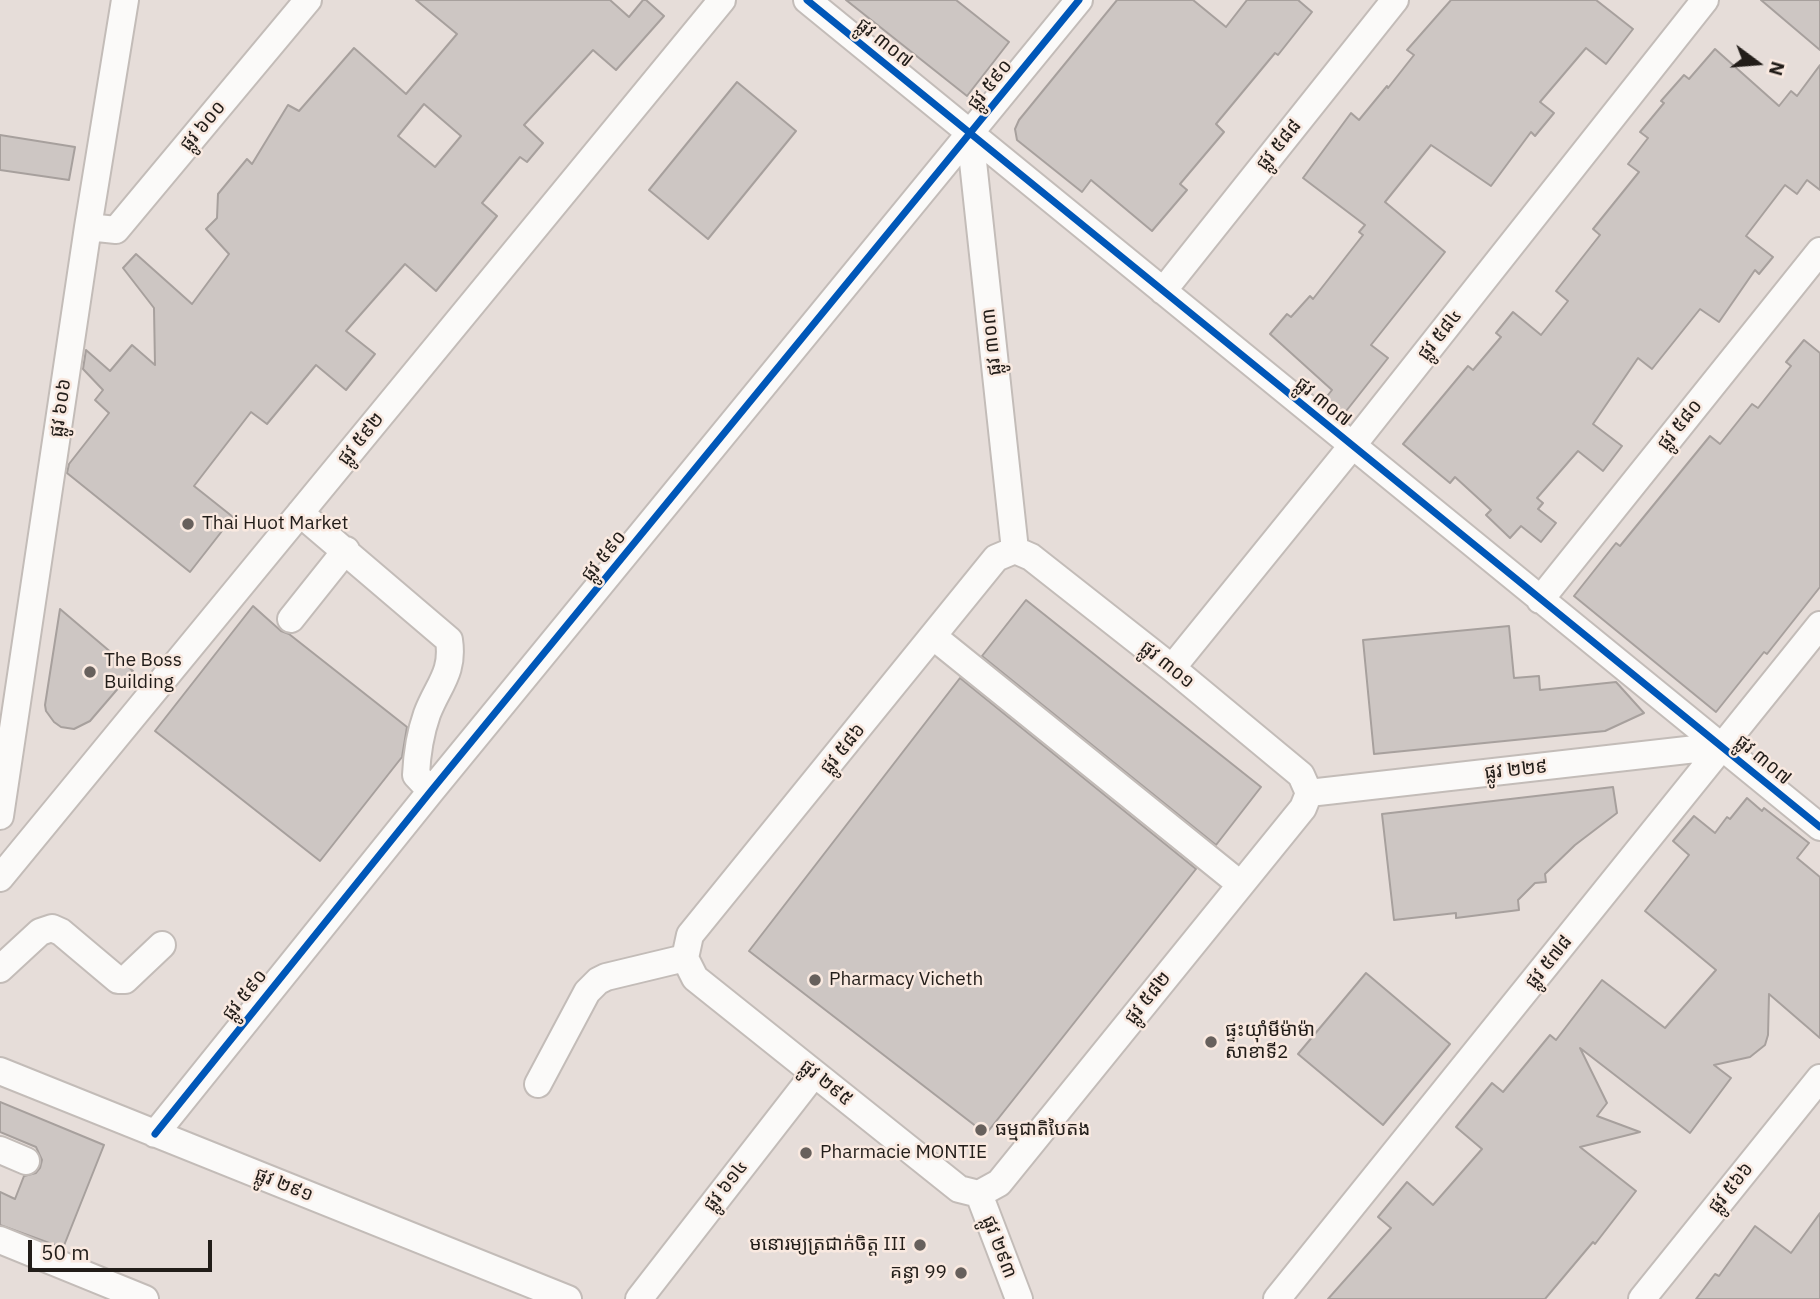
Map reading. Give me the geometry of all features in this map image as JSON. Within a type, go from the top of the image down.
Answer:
[{"type":"street","name":"ផ្លូវ ៦០៦","points":[[30,841],[0,816],[88,227],[125,0]]},
{"type":"street","name":"ផ្លូវ ៦០០","points":[[88,227],[116,230],[308,0]]},
{"type":"street","name":"ផ្លូវ ៥៩២","points":[[0,878],[722,0]]},
{"type":"street","name":"ផ្លូវ ៣០៧","points":[[807,0],[1820,827]]},
{"type":"street","name":"ផ្លូវ ៥៩០","points":[[155,1134],[431,791],[1079,0]]},
{"type":"street","name":"ផ្លូវ ៥៨៨","points":[[1163,291],[1395,0]]},
{"type":"street","name":"ផ្លូវ ៥៨៤","points":[[1172,668],[1352,446],[1705,0]]},
{"type":"street","name":"ផ្លូវ ៣០៣","points":[[970,134],[1015,550]]},
{"type":"street","name":"ផ្លូវ ៥៨០","points":[[1540,600],[1820,251]]},
{"type":"street","points":[[300,513],[449,640],[451,657],[448,668],[428,712],[418,743],[415,775],[431,791]]},
{"type":"street","points":[[291,619],[346,550]]},
{"type":"street","name":"ផ្លូវ ៥៨៦","points":[[685,958],[691,935],[934,638],[996,558],[1015,550]]},
{"type":"street","name":"ផ្លូវ ៣០១","points":[[1015,550],[1031,557],[1172,668],[1301,775],[1309,793]]},
{"type":"street","name":"ផ្លូវ ៥៧៨","points":[[1277,1299],[1820,625]]},
{"type":"street","points":[[934,638],[1240,884]]},
{"type":"street","name":"ផ្លូវ ២២៩","points":[[1309,793],[1723,746]]},
{"type":"street","name":"ផ្លូវ ៥៨២","points":[[979,1194],[999,1182],[1303,808],[1309,793]]},
{"type":"street","points":[[0,969],[40,932],[52,928],[61,932],[118,980],[125,980],[162,945]]},
{"type":"street","points":[[538,1084],[587,992],[598,981],[685,958]]},
{"type":"street","name":"ផ្លូវ ២៩៥","points":[[685,958],[695,978],[814,1074],[958,1189],[979,1194]]},
{"type":"street","name":"ផ្លូវ ២៩១","points":[[0,1072],[155,1134],[519,1289],[568,1299]]},
{"type":"street","name":"ផ្លូវ ៦១៤","points":[[639,1299],[814,1074]]},
{"type":"street","name":"ផ្លូវ ៥៦៦","points":[[1642,1299],[1820,1078]]},
{"type":"street","points":[[0,1150],[26,1161]]},
{"type":"street","name":"ផ្លូវ ២៩៣","points":[[979,1194],[1019,1299]]},
{"type":"street","points":[[0,1240],[145,1299]]},
{"type":"building","points":[[416,0],[610,0],[629,17],[643,0],[646,0],[664,16],[616,70],[593,50],[524,125],[543,143],[527,162],[520,157],[482,203],[497,216],[436,291],[405,264],[346,331],[375,354],[346,390],[316,365],[267,424],[251,412],[194,486],[233,517],[190,572],[67,473],[69,464],[109,413],[95,400],[103,390],[83,369],[86,350],[110,371],[132,345],[155,365],[154,308],[123,268],[136,254],[192,304],[229,254],[206,229],[217,218],[218,194],[247,159],[252,164],[288,105],[299,111],[354,48],[406,94],[457,34]],"holes":[[[424,104],[461,136],[435,167],[398,136]]]},
{"type":"building","points":[[846,0],[956,0],[1009,42],[967,96]]},
{"type":"building","points":[[1117,0],[1193,0],[1226,27],[1247,0],[1298,0],[1312,12],[1278,55],[1275,53],[1216,124],[1224,132],[1180,184],[1187,190],[1152,231],[1091,180],[1082,192],[1017,140],[1015,129],[1019,120]]},
{"type":"building","points":[[1451,0],[1596,0],[1633,29],[1606,64],[1586,48],[1540,102],[1554,113],[1535,136],[1531,132],[1491,186],[1431,145],[1385,202],[1445,252],[1371,345],[1388,358],[1343,415],[1324,400],[1332,390],[1270,334],[1287,314],[1291,317],[1310,296],[1313,299],[1363,235],[1359,232],[1365,225],[1303,178],[1351,113],[1359,120],[1387,86],[1388,88],[1414,55],[1407,50]]},
{"type":"building","points":[[1761,0],[1820,0],[1820,50]]},
{"type":"building","points":[[1715,49],[1779,106],[1791,91],[1797,96],[1820,65],[1820,190],[1807,180],[1797,194],[1785,185],[1746,236],[1773,257],[1759,274],[1755,270],[1719,322],[1700,309],[1652,369],[1638,358],[1593,424],[1622,446],[1603,471],[1578,451],[1537,498],[1543,503],[1538,509],[1556,523],[1541,542],[1521,526],[1510,538],[1486,515],[1491,510],[1455,477],[1450,483],[1403,444],[1468,366],[1473,370],[1501,337],[1496,333],[1513,312],[1541,335],[1568,301],[1556,291],[1600,235],[1593,229],[1639,172],[1628,164],[1648,138],[1640,132],[1664,103],[1661,101],[1684,75],[1689,79]]},
{"type":"building","points":[[737,82],[796,131],[708,239],[649,190]]},
{"type":"building","points":[[0,135],[75,147],[69,180],[0,170]]},
{"type":"building","points":[[1804,340],[1820,353],[1820,587],[1767,654],[1764,652],[1716,712],[1574,596],[1616,543],[1620,546],[1710,436],[1720,444],[1752,404],[1758,408],[1791,366],[1786,362]]},
{"type":"building","points":[[1026,600],[1261,787],[1216,845],[982,656]]},
{"type":"building","points":[[253,606],[281,631],[289,634],[407,727],[402,757],[320,861],[155,731]]},
{"type":"building","name":"The Boss Building","points":[[60,609],[133,671],[90,721],[74,729],[61,727],[54,722],[45,705]]},
{"type":"building","points":[[1509,626],[1514,678],[1539,676],[1540,690],[1616,682],[1644,713],[1605,731],[1374,754],[1363,640]]},
{"type":"building","points":[[960,678],[1196,869],[986,1134],[749,951]]},
{"type":"building","points":[[1613,787],[1617,813],[1575,845],[1545,874],[1546,882],[1535,883],[1518,900],[1519,910],[1456,918],[1456,913],[1394,920],[1382,814]]},
{"type":"building","points":[[1747,798],[1809,843],[1797,858],[1820,877],[1820,1038],[1769,994],[1768,1035],[1765,1045],[1750,1057],[1714,1065],[1731,1078],[1690,1133],[1580,1048],[1607,1103],[1597,1116],[1640,1132],[1580,1147],[1636,1191],[1595,1244],[1593,1242],[1545,1299],[1328,1299],[1391,1228],[1378,1217],[1407,1182],[1433,1205],[1482,1149],[1456,1127],[1492,1083],[1503,1092],[1550,1035],[1556,1040],[1602,980],[1665,1028],[1716,970],[1645,911],[1689,855],[1673,841],[1694,816],[1715,833]]},
{"type":"building","points":[[1366,973],[1450,1044],[1383,1125],[1298,1054]]},
{"type":"building","points":[[0,1102],[104,1145],[63,1248],[0,1225],[0,1192],[15,1199],[24,1176],[36,1173],[42,1160],[36,1147],[0,1132]]},
{"type":"building","points":[[1820,1213],[1820,1299],[1696,1299],[1715,1274],[1719,1276],[1755,1226],[1791,1253]]},
{"type":"cycle path","points":[[807,0],[1820,827]]},
{"type":"cycle path","points":[[155,1134],[431,791],[1079,0]]},
{"type":"place","name":"Thai Huot Market","points":[[188,524]]},
{"type":"place","name":"The Boss Building","points":[[90,672]]},
{"type":"place","name":"Pharmacy Vicheth","points":[[815,980]]},
{"type":"place","name":"ផ្ទះយ៉ាំមីម៉ាម៉ា សាខាទី2","points":[[1211,1042]]},
{"type":"place","name":"ធម្មជាតិបៃតង","points":[[981,1130]]},
{"type":"place","name":"Pharmacie MONTIE","points":[[806,1153]]},
{"type":"place","name":"មនោរម្យត្រជាក់ចិត្ត III","points":[[920,1245]]},
{"type":"place","name":"គន្ធា 99","points":[[961,1273]]}]
